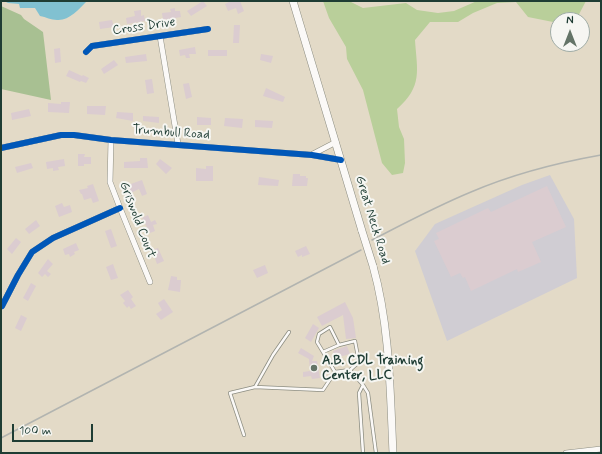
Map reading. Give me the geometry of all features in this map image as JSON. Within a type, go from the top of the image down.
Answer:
[{"type":"main road","name":"Great Neck Road","points":[[294,1],[373,266],[384,313],[388,343],[393,453]]},
{"type":"street","name":"Cross Drive","points":[[86,52],[92,46],[208,29]]},
{"type":"street","points":[[160,36],[178,144]]},
{"type":"street","name":"Trumbull Road","points":[[1,148],[61,135],[74,135],[111,140],[312,154],[341,160]]},
{"type":"street","name":"Griswold Court","points":[[111,140],[110,182],[150,282]]},
{"type":"street","points":[[312,154],[336,142]]},
{"type":"street","points":[[2,306],[32,252],[53,238],[120,208]]},
{"type":"street","points":[[566,453],[601,449]]},
{"type":"lane","points":[[335,372],[317,342],[319,334],[330,327],[339,345]]},
{"type":"lane","points":[[256,387],[273,356],[289,332]]},
{"type":"lane","points":[[244,435],[230,393],[256,387],[323,390],[335,372],[350,370],[359,362],[355,341],[339,345],[323,352]]},
{"type":"lane","points":[[350,370],[368,393],[376,453]]},
{"type":"lane","points":[[363,385],[359,393],[363,453]]},
{"type":"shaded area","points":[[550,175],[574,219],[577,278],[447,341],[415,251],[435,224],[522,185]]},
{"type":"green space","points":[[323,1],[349,1],[363,8],[406,3],[417,10],[438,13],[454,11],[477,1],[586,1],[580,12],[550,12],[550,21],[528,17],[516,2],[497,3],[473,13],[458,22],[430,22],[415,40],[417,69],[415,85],[405,101],[397,109],[399,127],[404,139],[405,163],[403,173],[392,175],[382,163],[363,90],[347,59],[346,47],[329,18]]},
{"type":"green space","points":[[1,6],[21,15],[24,19],[43,32],[51,100],[1,89]]},
{"type":"water","points":[[4,1],[87,1],[70,17],[61,20],[53,20],[40,16],[35,8],[20,8],[19,4]]},
{"type":"building","points":[[203,1],[207,6],[191,16],[187,11]]},
{"type":"building","points":[[231,1],[240,1],[244,11],[238,14],[236,8],[228,11],[225,4]]},
{"type":"building","points":[[175,8],[175,11],[180,11],[181,17],[163,20],[162,13],[171,12],[170,9]]},
{"type":"building","points":[[141,10],[141,16],[144,15],[145,21],[127,24],[126,18],[135,16],[134,11]]},
{"type":"building","points":[[112,20],[114,27],[100,29],[99,22]]},
{"type":"building","points":[[234,25],[240,25],[239,43],[233,43]]},
{"type":"building","points":[[195,47],[196,54],[189,54],[190,58],[186,58],[185,55],[180,56],[179,50]]},
{"type":"building","points":[[60,48],[61,62],[55,63],[54,49]]},
{"type":"building","points":[[208,50],[227,50],[227,56],[208,56]]},
{"type":"building","points":[[146,54],[147,61],[126,63],[125,57]]},
{"type":"building","points":[[261,54],[273,56],[271,63],[260,60]]},
{"type":"building","points":[[114,60],[118,65],[104,74],[101,69]]},
{"type":"building","points":[[69,70],[89,78],[86,83],[80,82],[66,76]]},
{"type":"building","points":[[152,79],[154,93],[147,94],[145,80]]},
{"type":"building","points":[[189,83],[192,97],[186,99],[183,84]]},
{"type":"building","points":[[266,88],[285,97],[283,102],[263,96]]},
{"type":"building","points":[[61,102],[70,102],[69,113],[48,112],[48,103],[61,104]]},
{"type":"building","points":[[87,106],[106,106],[105,115],[87,114]]},
{"type":"building","points":[[29,109],[31,116],[12,120],[11,113]]},
{"type":"building","points":[[117,112],[133,113],[133,121],[116,118]]},
{"type":"building","points":[[143,116],[159,117],[159,123],[143,121]]},
{"type":"building","points":[[197,117],[211,118],[211,125],[197,125]]},
{"type":"building","points":[[225,118],[243,119],[242,128],[224,126]]},
{"type":"building","points":[[255,120],[273,121],[272,128],[255,127]]},
{"type":"building","points":[[78,154],[85,154],[84,157],[91,157],[91,164],[78,166]]},
{"type":"building","points":[[140,158],[147,158],[148,168],[124,168],[124,162],[140,161]]},
{"type":"building","points":[[64,159],[65,166],[58,167],[59,170],[53,171],[53,168],[47,169],[46,162]]},
{"type":"building","points":[[160,159],[172,168],[166,174],[156,164]]},
{"type":"building","points":[[31,163],[33,168],[17,173],[15,167]]},
{"type":"building","points":[[206,166],[213,166],[213,181],[196,181],[196,168],[206,169]]},
{"type":"building","points":[[293,174],[306,176],[306,178],[308,178],[307,186],[292,186]]},
{"type":"building","points":[[259,177],[279,180],[278,186],[258,185]]},
{"type":"building","points":[[142,180],[147,194],[142,196],[139,189],[131,193],[128,185]]},
{"type":"building","points":[[93,184],[99,201],[93,203],[91,198],[84,200],[79,190],[88,188],[87,186]]},
{"type":"building","points":[[547,186],[566,227],[532,242],[541,262],[518,272],[517,269],[471,291],[465,277],[463,278],[460,273],[451,277],[434,241],[439,239],[436,233],[488,208],[491,212]]},
{"type":"building","points":[[62,203],[64,207],[70,205],[72,212],[59,217],[55,206]]},
{"type":"building","points":[[148,215],[151,222],[155,220],[157,224],[153,225],[155,231],[150,233],[142,218]]},
{"type":"building","points":[[36,220],[40,226],[29,234],[25,229]]},
{"type":"building","points":[[111,229],[117,246],[111,248],[105,231]]},
{"type":"building","points":[[16,238],[21,242],[12,254],[7,249]]},
{"type":"building","points":[[76,243],[79,250],[74,252],[75,254],[70,257],[69,254],[65,255],[63,249]]},
{"type":"building","points":[[306,246],[310,254],[298,257],[295,251]]},
{"type":"building","points":[[158,248],[164,261],[157,264],[152,250]]},
{"type":"building","points":[[48,259],[53,264],[47,271],[51,274],[48,277],[45,274],[42,277],[38,273]]},
{"type":"building","points":[[113,264],[118,278],[111,280],[106,267]]},
{"type":"building","points":[[265,265],[268,273],[257,278],[253,270]]},
{"type":"building","points":[[171,276],[177,277],[177,280],[181,280],[180,292],[168,290]]},
{"type":"building","points":[[31,283],[36,286],[28,301],[23,298]]},
{"type":"building","points":[[128,290],[133,297],[131,299],[136,306],[131,309],[129,306],[127,308],[123,303],[125,301],[120,295]]},
{"type":"building","points":[[164,299],[173,312],[161,320],[156,314],[162,310],[158,303]]},
{"type":"building","points":[[345,302],[353,318],[356,338],[346,339],[343,315],[322,326],[317,317]]},
{"type":"building","points":[[21,315],[27,318],[21,331],[15,328]]},
{"type":"building","points":[[313,324],[319,328],[311,342],[305,338]]},
{"type":"building","points":[[347,346],[350,354],[335,358],[333,351]]},
{"type":"building","name":"A.B. CDL Training Center, LLC","points":[[301,348],[314,356],[312,361],[317,361],[320,378],[312,379],[311,376],[303,377],[303,372],[310,371],[309,359],[298,353]]},
{"type":"railway","points":[[372,240],[458,197],[503,180],[535,170],[601,155]]},
{"type":"railway","points":[[1,438],[361,250]]},
{"type":"cycle path","points":[[86,52],[92,46],[208,29]]},
{"type":"cycle path","points":[[1,148],[61,135],[74,135],[111,140],[312,155],[341,160]]},
{"type":"cycle path","points":[[2,306],[32,252],[53,238],[120,208]]},
{"type":"place","name":"A.B. CDL Training Center, LLC","points":[[314,368]]}]
